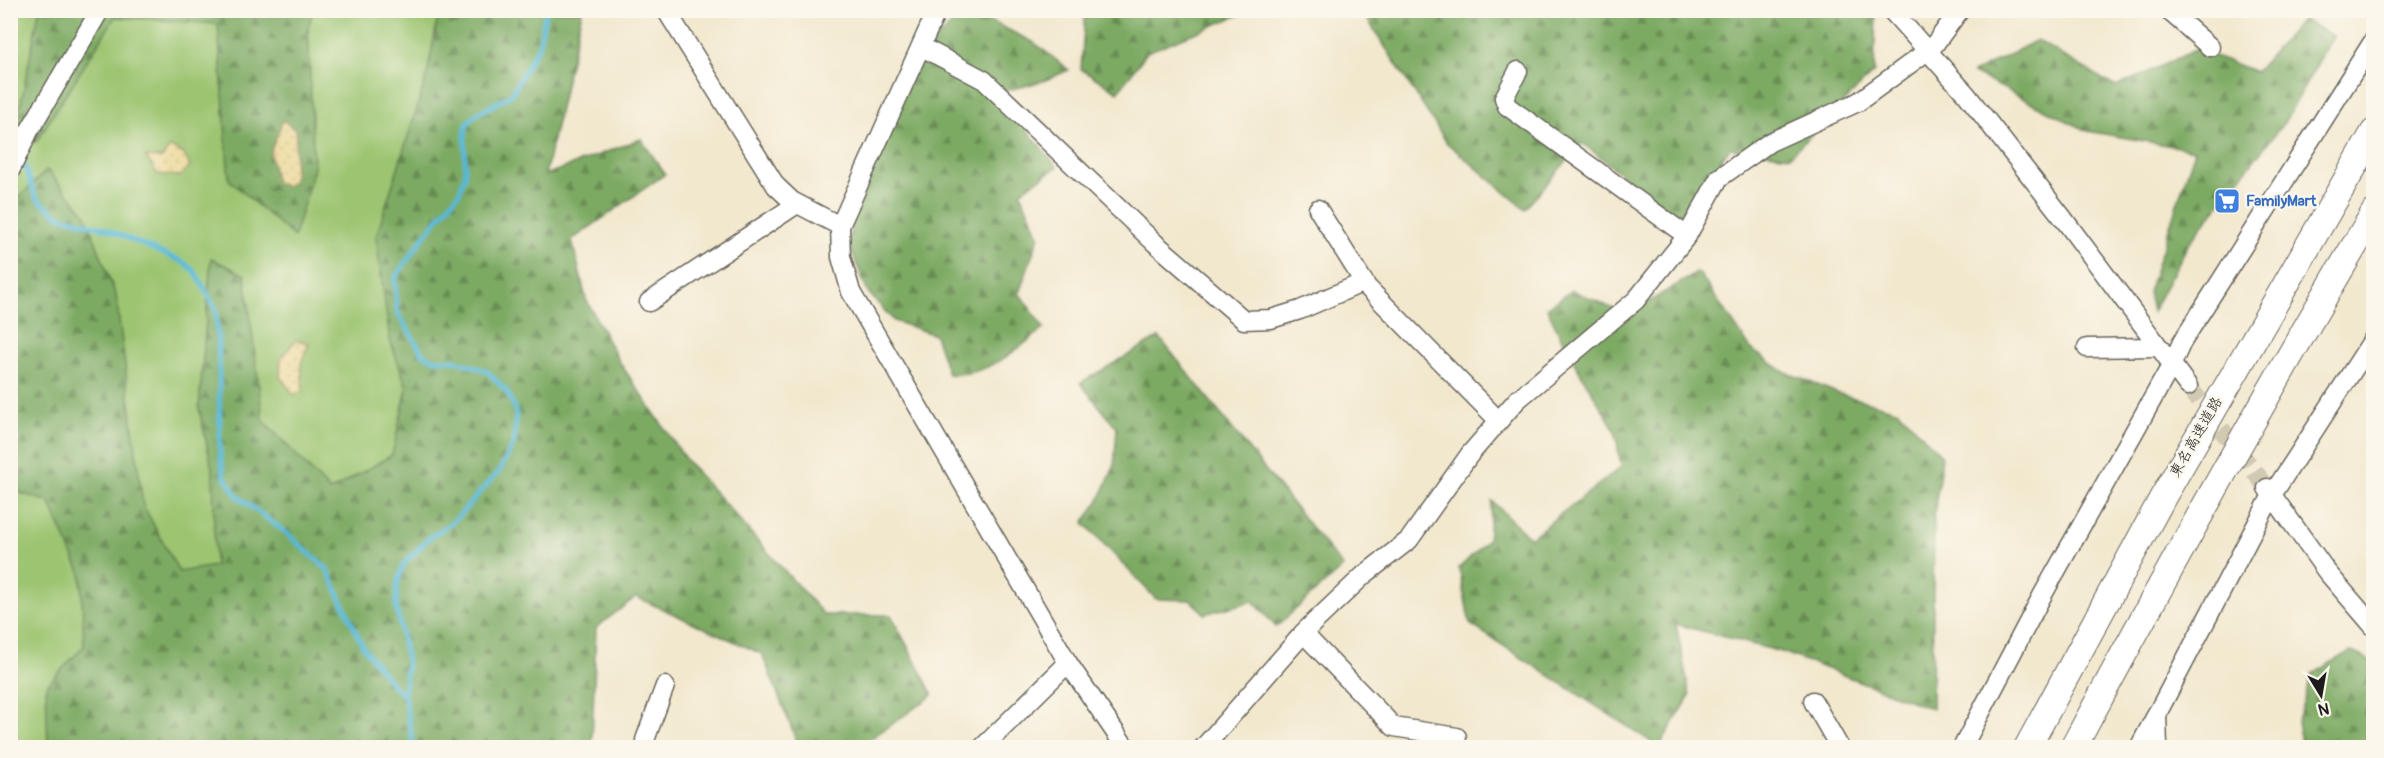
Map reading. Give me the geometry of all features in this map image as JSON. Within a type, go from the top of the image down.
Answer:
[{"type":"highway","name":"東名高速道路","points":[[2027,747],[2163,497],[2373,132]]},
{"type":"highway","points":[[2073,747],[2200,511],[2373,213]]},
{"type":"highway","points":[[2300,336],[2373,234]]},
{"type":"street","points":[[10,171],[29,131],[100,10]]},
{"type":"street","points":[[666,10],[776,186],[797,204],[840,226]]},
{"type":"street","points":[[937,10],[840,226],[841,257],[851,292],[1068,663],[1126,747]]},
{"type":"street","points":[[1891,10],[1967,95],[2063,218],[2157,348],[2188,386]]},
{"type":"street","points":[[1203,747],[1303,633],[1364,575],[1409,540],[1470,454],[1518,400],[1636,300],[1687,236],[1719,178],[1770,142],[1858,102],[1927,52],[1960,10]]},
{"type":"street","points":[[2168,10],[2210,47]]},
{"type":"street","points":[[1962,747],[2182,342],[2373,40]]},
{"type":"street","points":[[922,47],[984,80],[1155,243],[1244,320],[1271,319],[1300,310],[1364,282]]},
{"type":"street","points":[[1518,71],[1504,98],[1507,106],[1687,236]]},
{"type":"street","points":[[649,302],[797,204]]},
{"type":"street","points":[[1318,209],[1364,282],[1500,421]]},
{"type":"street","points":[[2139,747],[2268,490],[2373,338]]},
{"type":"street","points":[[2087,348],[2157,348]]},
{"type":"street","points":[[2268,490],[2327,572],[2373,627]]},
{"type":"street","points":[[1303,633],[1394,727],[1457,737]]},
{"type":"street","points":[[982,747],[1068,663]]},
{"type":"street","points":[[647,747],[645,740],[665,686]]},
{"type":"street","points":[[1813,701],[1840,747]]},
{"type":"street","points":[[2157,711],[2158,747]]},
{"type":"green space","points":[[1085,10],[1249,11],[1147,52],[1118,92],[1081,69]]},
{"type":"green space","points":[[10,11],[576,11],[304,747],[11,747]]},
{"type":"green space","points":[[39,11],[313,11],[308,28],[314,168],[294,237],[229,180],[218,24],[115,17],[36,142],[11,139],[11,122],[21,103]]},
{"type":"green space","points":[[439,11],[582,11],[545,175],[641,139],[665,174],[572,240],[586,299],[620,363],[686,460],[824,615],[891,615],[933,695],[859,747],[799,747],[762,654],[636,597],[596,628],[592,742],[589,747],[48,747],[46,686],[84,646],[81,574],[49,502],[11,490],[11,205],[47,170],[85,213],[116,296],[143,505],[179,572],[215,566],[213,473],[199,408],[211,258],[245,275],[263,420],[330,491],[392,455],[407,388],[390,340],[376,237],[427,76]]},
{"type":"green space","points":[[1362,11],[1871,11],[1876,17],[1874,72],[1790,156],[1730,148],[1677,218],[1582,143],[1525,209],[1447,143]]},
{"type":"green space","points":[[972,12],[1033,42],[1069,70],[1043,81],[997,93],[1057,167],[1020,192],[1039,236],[1019,293],[1044,328],[1012,353],[988,367],[975,372],[948,374],[935,335],[894,321],[867,291],[849,244],[855,191],[926,49],[955,21]]},
{"type":"green space","points":[[2302,19],[2333,36],[2285,121],[2189,243],[2152,312],[2148,292],[2195,150],[2087,131],[1973,73],[2037,40],[2116,87],[2197,49],[2256,72]]},
{"type":"green space","points":[[1698,272],[1751,349],[1783,371],[1837,393],[1899,411],[1942,456],[1934,516],[1932,709],[1785,653],[1676,624],[1690,696],[1659,747],[1470,624],[1459,568],[1488,540],[1492,501],[1530,538],[1621,467],[1615,430],[1570,356],[1547,308],[1572,290],[1627,315]]},
{"type":"green space","points":[[1159,337],[1343,567],[1276,627],[1253,601],[1205,614],[1190,600],[1156,599],[1084,523],[1100,498],[1114,467],[1117,428],[1080,383]]},
{"type":"green space","points":[[2350,651],[2373,662],[2373,747],[2302,747],[2297,723],[2312,674]]},
{"type":"sand","points":[[283,120],[296,131],[294,181],[286,186],[276,183],[270,153]]},
{"type":"sand","points":[[170,147],[184,154],[190,166],[180,176],[157,174],[146,157],[162,158]]},
{"type":"sand","points":[[296,340],[309,343],[301,363],[303,391],[294,395],[280,377],[281,357]]},
{"type":"waterway","points":[[414,748],[404,695],[407,661],[396,606],[397,585],[403,565],[428,539],[455,520],[500,470],[514,443],[516,412],[507,392],[487,371],[454,360],[435,360],[423,354],[397,312],[395,278],[422,239],[459,193],[465,175],[467,124],[475,115],[511,95],[539,45],[546,10]]},
{"type":"waterway","points":[[19,160],[25,166],[36,198],[59,216],[107,229],[185,263],[196,273],[216,310],[220,453],[224,476],[237,496],[285,532],[327,569],[363,647],[393,686],[404,695]]},
{"type":"tunnel","points":[[2188,386],[2264,484]]},
{"type":"place","name":"FamilyMart","points":[[2227,201]]}]
